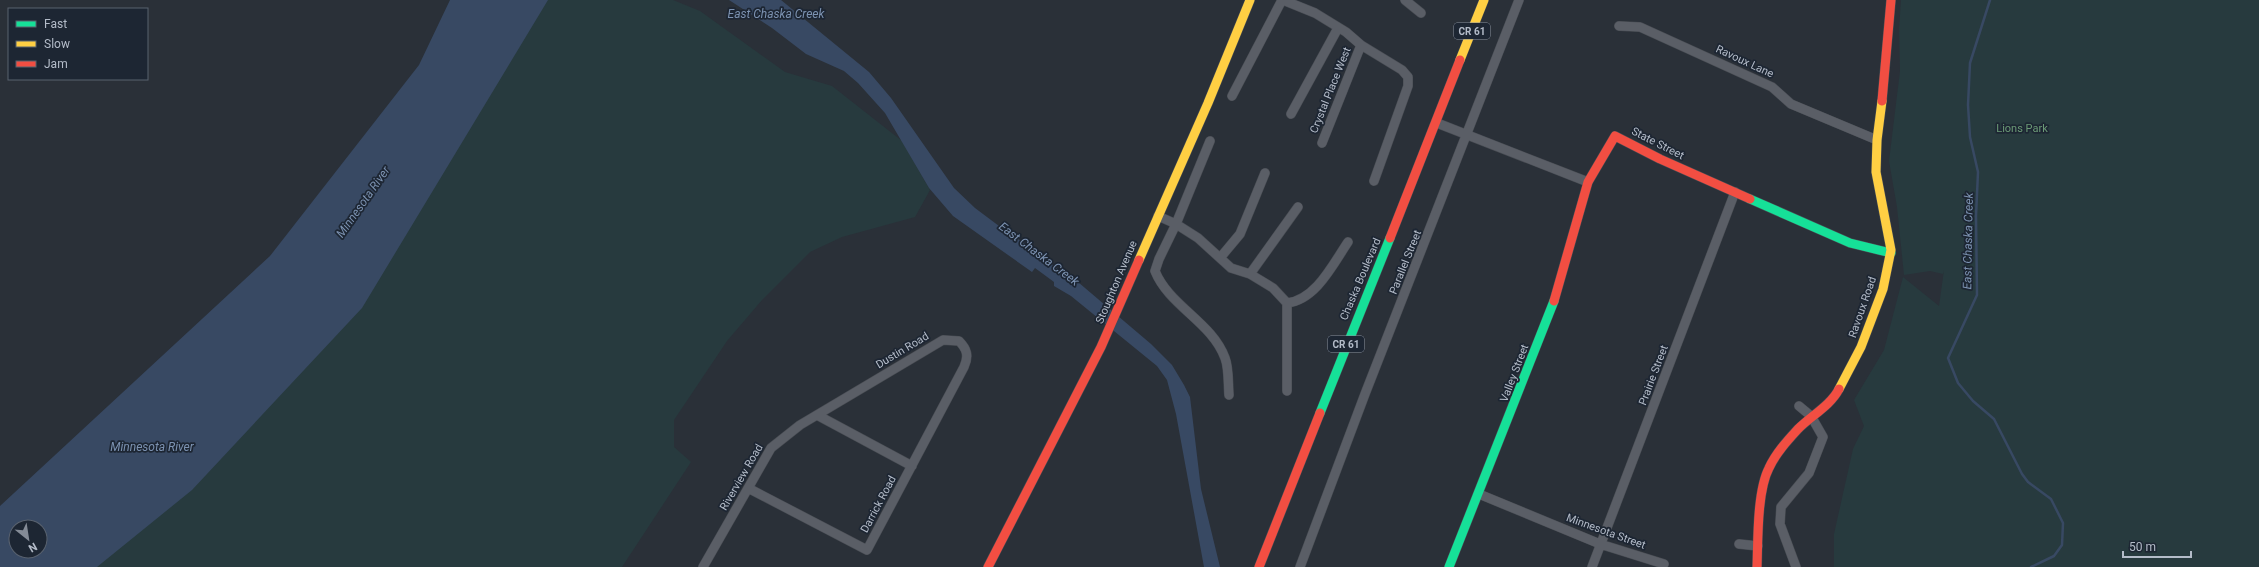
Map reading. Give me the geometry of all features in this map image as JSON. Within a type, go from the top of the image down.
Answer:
[{"type":"street","name":"Stoughton Avenue","points":[[988,567],[1101,347],[1208,104],[1250,0]]},
{"type":"street","name":"Crystal Place West","points":[[1232,96],[1283,0],[1315,13],[1361,45],[1396,66],[1408,77],[1408,86],[1374,181]]},
{"type":"street","points":[[1405,0],[1421,13]]},
{"type":"street","name":"Chaska Boulevard","points":[[1259,567],[1349,336],[1437,123],[1484,0]]},
{"type":"street","name":"Parallel Street","points":[[1300,567],[1519,0]]},
{"type":"street","name":"Ravoux Road","points":[[1757,567],[1759,509],[1768,469],[1784,444],[1811,416],[1836,395],[1861,347],[1883,289],[1891,253],[1876,172],[1877,140],[1882,106],[1891,0]]},
{"type":"street","name":"Ravoux Lane","points":[[1619,26],[1640,27],[1772,87],[1791,104],[1877,140]]},
{"type":"street","name":"Crystal Place West","points":[[1291,114],[1338,28]]},
{"type":"street","name":"Crystal Place West","points":[[1322,143],[1361,45]]},
{"type":"street","points":[[1437,123],[1588,182]]},
{"type":"street","name":"State Street","points":[[1588,182],[1615,136],[1660,159],[1850,243],[1891,253]]},
{"type":"street","points":[[1210,141],[1155,271],[1168,292],[1206,330],[1220,348],[1225,358],[1229,395]]},
{"type":"street","points":[[1220,258],[1240,234],[1265,173]]},
{"type":"street","name":"Valley Street","points":[[1449,567],[1553,303],[1588,182]]},
{"type":"street","name":"Prairie Street","points":[[1592,567],[1735,192]]},
{"type":"street","points":[[1250,274],[1298,207]]},
{"type":"street","points":[[1158,216],[1176,224],[1198,238],[1231,268],[1250,274],[1273,288],[1287,303],[1287,391]]},
{"type":"street","points":[[1287,303],[1296,302],[1305,297],[1323,277],[1348,242]]},
{"type":"street","name":"Dustin Road","points":[[817,415],[943,340],[959,341],[965,348],[968,358],[912,466]]},
{"type":"street","points":[[1796,567],[1780,524],[1781,507],[1809,473],[1823,437],[1811,416],[1799,406]]},
{"type":"street","points":[[817,415],[912,466]]},
{"type":"street","name":"Riverview Road","points":[[703,567],[771,448],[800,425],[817,415]]},
{"type":"street","name":"Darrick Road","points":[[748,488],[867,550],[912,466]]},
{"type":"street","name":"Minnesota Street","points":[[1479,494],[1600,544],[1664,564]]},
{"type":"street","points":[[1739,544],[1758,546]]},
{"type":"green space","points":[[539,0],[673,0],[700,11],[785,72],[832,86],[902,141],[930,190],[915,217],[842,237],[810,252],[762,300],[727,341],[674,420],[674,447],[691,462],[622,567],[96,567]]},
{"type":"green space","name":"Lions Park","points":[[1901,0],[2259,0],[2259,567],[1834,567],[1834,534],[1853,449],[1864,426],[1854,400],[1884,350],[1903,277],[1939,306],[1944,270],[1943,274],[1930,271],[1904,275],[1897,207],[1889,161],[1900,71],[1899,30]]},
{"type":"water","name":"Minnesota River","points":[[450,0],[548,0],[362,308],[192,490],[97,567],[0,567],[0,506],[270,256],[419,65]]},
{"type":"water","name":"East Chaska Creek","points":[[729,0],[781,0],[869,72],[891,98],[954,188],[975,208],[1011,235],[1045,255],[1044,258],[1059,270],[1065,271],[1151,344],[1172,365],[1190,397],[1201,489],[1220,567],[1204,567],[1176,414],[1167,380],[1157,366],[1071,296],[1054,286],[1054,282],[1035,268],[1032,272],[953,216],[929,188],[885,113],[858,83],[844,71],[806,54],[772,28]]},
{"type":"waterway","name":"East Chaska Creek","points":[[1990,0],[1970,63],[1968,105],[1970,137],[1978,172],[1976,216],[1977,295],[1948,358],[1958,383],[1973,401],[1994,419],[2022,474],[2028,482],[2051,499],[2063,523],[2062,545],[2054,556],[2031,567]]},
{"type":"traffic: fast","points":[[1750,199],[1850,243],[1891,253]]},
{"type":"traffic: fast","points":[[1320,413],[1390,238]]},
{"type":"traffic: fast","points":[[1449,567],[1554,301]]},
{"type":"traffic: slow","points":[[1139,260],[1208,103],[1250,0]]},
{"type":"traffic: slow","points":[[1460,60],[1484,0]]},
{"type":"traffic: slow","points":[[1839,389],[1861,347],[1883,289],[1891,250],[1876,172],[1877,140],[1882,101]]},
{"type":"traffic: jam","points":[[1882,101],[1891,0]]},
{"type":"traffic: jam","points":[[1390,238],[1460,60]]},
{"type":"traffic: jam","points":[[1554,301],[1588,182],[1615,136],[1660,159],[1750,199]]},
{"type":"traffic: jam","points":[[988,567],[1101,347],[1139,260]]},
{"type":"traffic: jam","points":[[1757,567],[1760,502],[1762,489],[1769,468],[1778,452],[1790,438],[1803,424],[1831,400],[1839,389]]},
{"type":"traffic: jam","points":[[1259,567],[1320,413]]}]
